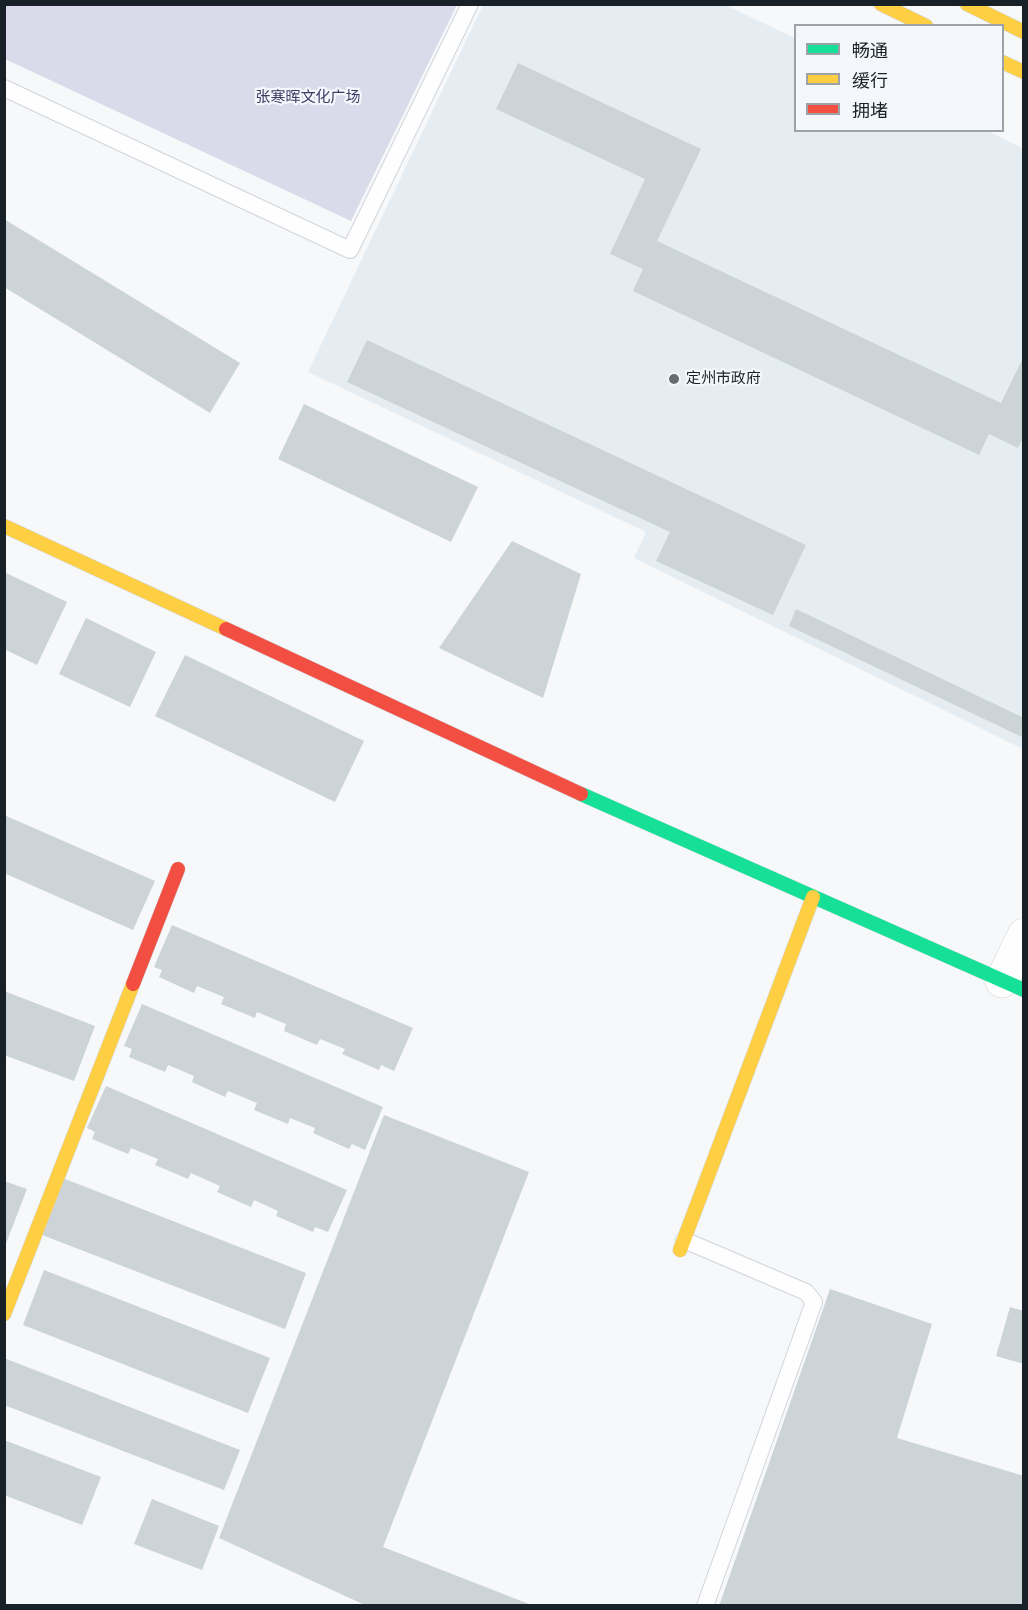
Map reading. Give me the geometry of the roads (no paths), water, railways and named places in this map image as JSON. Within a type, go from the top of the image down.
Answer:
[{"type":"street","points":[[881,4],[922,24]]},
{"type":"street","points":[[967,4],[1023,32]]},
{"type":"street","points":[[1004,63],[1023,72]]},
{"type":"street","points":[[4,526],[578,792],[1013,986],[1023,935]]},
{"type":"street","points":[[4,1314],[178,869]]},
{"type":"street","points":[[682,1245],[813,897]]},
{"type":"lane","points":[[4,88],[350,250],[470,4]]},
{"type":"lane","points":[[682,1245],[806,1292],[814,1302],[705,1605]]},
{"type":"place","name":"定州市政府","points":[[674,379]]},
{"type":"park label","name":"张寒晖文化广场","points":[[308,98]]}]
